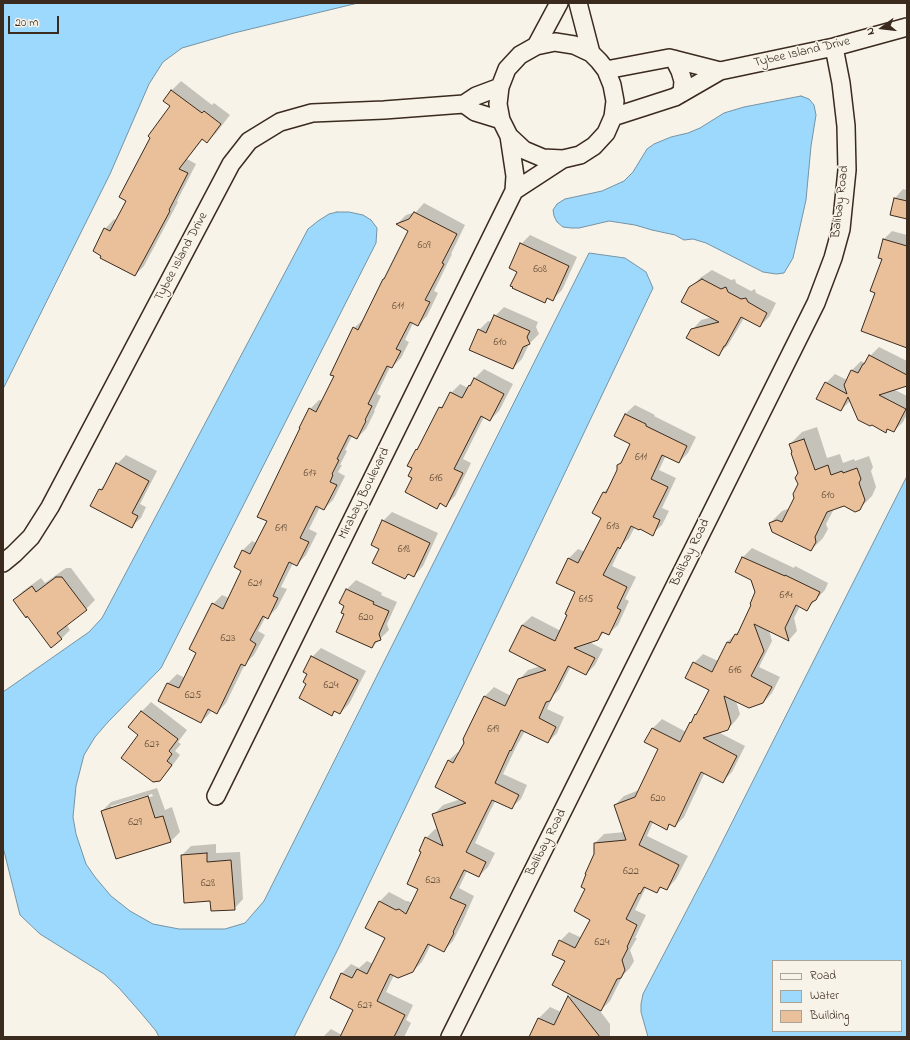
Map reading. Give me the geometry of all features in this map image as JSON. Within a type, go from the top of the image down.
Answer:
[{"type":"street","name":"Mirabay Boulevard","points":[[536,46],[559,3]]},
{"type":"street","name":"Mirabay Boulevard","points":[[578,3],[591,53]]},
{"type":"street","name":"Tybee Island Drive","points":[[613,117],[675,97],[720,71],[834,47],[907,27]]},
{"type":"street","name":"Mirabay Boulevard","points":[[555,42],[574,45],[591,53],[606,70],[612,85],[615,101],[613,117],[606,133],[594,146],[580,155],[563,159],[543,158],[524,150],[510,136],[501,120],[498,104],[500,87],[507,69],[520,55],[536,46],[555,42]]},
{"type":"street","name":"Balibay Road","points":[[450,1037],[816,302],[833,258],[840,229],[847,170],[846,126],[841,83],[834,47]]},
{"type":"street","name":"Tybee Island Drive","points":[[606,70],[669,58],[720,71]]},
{"type":"street","points":[[674,59],[683,81],[682,93]]},
{"type":"street","name":"Tybee Island Drive","points":[[3,563],[31,537],[50,507],[231,164],[249,141],[280,122],[312,113],[384,110],[464,104],[476,96],[500,87]]},
{"type":"street","points":[[464,104],[475,112],[501,120]]},
{"type":"street","name":"Mirabay Boulevard","points":[[216,796],[514,191],[515,176],[510,136]]},
{"type":"street","name":"Mirabay Boulevard","points":[[514,191],[563,159]]},
{"type":"water","points":[[3,3],[358,3],[234,33],[182,48],[163,62],[149,84],[110,174],[3,389]]},
{"type":"water","points":[[801,96],[809,99],[814,105],[816,115],[811,146],[806,200],[793,258],[784,273],[776,274],[763,272],[706,243],[693,239],[684,240],[675,235],[635,225],[609,221],[579,228],[571,228],[563,227],[557,222],[553,210],[557,204],[565,199],[602,191],[624,181],[633,172],[647,149],[654,144],[700,128],[724,113],[744,107]]},
{"type":"water","points":[[349,212],[363,215],[371,220],[377,228],[376,243],[161,668],[108,722],[95,737],[84,755],[76,786],[73,817],[76,834],[86,864],[111,896],[130,911],[153,924],[179,929],[225,929],[245,923],[264,901],[589,253],[625,258],[646,272],[653,288],[338,949],[294,1037],[159,1037],[141,1013],[119,988],[104,974],[40,934],[20,915],[3,847],[3,692],[89,632],[102,618],[308,229],[329,214]]},
{"type":"water","points":[[907,476],[907,1037],[648,1037],[641,1012],[643,994],[711,864]]},
{"type":"building","points":[[171,90],[202,113],[204,111],[221,124],[207,143],[202,139],[179,169],[188,173],[169,210],[170,211],[135,276],[100,258],[101,256],[93,251],[104,228],[110,231],[126,201],[119,197],[150,138],[148,136],[170,106],[163,101]]},
{"type":"building","points":[[894,198],[907,201],[907,219],[890,215]]},
{"type":"building","points":[[414,212],[457,234],[442,263],[444,264],[425,300],[430,302],[418,326],[410,322],[396,349],[401,351],[392,368],[387,366],[368,404],[372,406],[357,439],[349,435],[337,459],[339,460],[330,482],[337,485],[324,510],[316,506],[300,538],[309,542],[297,566],[289,562],[273,596],[278,598],[268,619],[263,616],[250,640],[256,644],[245,666],[241,664],[217,714],[208,709],[201,723],[158,701],[167,683],[179,688],[196,653],[189,649],[212,603],[223,609],[241,571],[234,567],[242,550],[250,554],[267,521],[257,517],[299,428],[309,408],[316,412],[334,376],[330,375],[353,327],[358,330],[408,231],[396,224],[409,219]]},
{"type":"building","points":[[883,239],[907,246],[907,348],[861,331],[875,293],[870,291],[882,259],[878,258]]},
{"type":"building","points":[[520,243],[569,266],[553,301],[547,298],[545,303],[510,286],[517,272],[509,268]]},
{"type":"building","points":[[702,279],[721,289],[726,287],[728,292],[741,299],[746,298],[748,302],[767,313],[760,327],[741,317],[719,356],[686,338],[691,329],[719,322],[681,302],[689,287]]},
{"type":"building","points":[[494,315],[530,331],[527,337],[530,344],[523,347],[513,369],[469,350],[478,329],[486,333]]},
{"type":"building","points":[[869,355],[907,375],[907,386],[879,395],[906,409],[894,432],[887,429],[886,433],[872,425],[870,426],[858,420],[848,397],[841,411],[816,399],[825,382],[847,394],[844,385],[851,370],[858,373]]},
{"type":"building","points":[[474,378],[504,394],[490,421],[481,416],[454,469],[463,473],[446,507],[440,503],[437,509],[405,492],[412,478],[408,476],[412,468],[407,466],[439,407],[442,408],[450,392],[462,398]]},
{"type":"building","points":[[625,414],[687,446],[679,463],[662,455],[651,479],[668,487],[653,517],[660,520],[653,536],[631,526],[620,549],[618,547],[603,575],[627,587],[617,608],[621,610],[609,635],[602,632],[598,640],[574,648],[595,658],[586,675],[568,666],[550,701],[546,702],[539,718],[556,727],[548,743],[521,730],[511,751],[510,750],[495,783],[519,795],[512,809],[492,800],[466,852],[486,862],[479,877],[464,870],[450,898],[466,905],[444,952],[428,944],[413,972],[398,978],[390,974],[377,1001],[405,1015],[394,1037],[340,1037],[353,1010],[330,998],[341,973],[352,978],[357,969],[367,974],[385,938],[365,928],[379,901],[396,910],[399,909],[406,914],[418,889],[407,884],[421,852],[419,851],[425,837],[443,846],[432,814],[466,803],[435,787],[448,760],[453,763],[464,743],[463,739],[484,696],[505,706],[518,679],[546,670],[509,651],[522,625],[555,641],[567,615],[565,614],[575,592],[556,583],[568,558],[578,563],[601,518],[592,513],[603,492],[606,493],[617,470],[617,465],[621,463],[630,444],[614,436]]},
{"type":"building","points":[[804,439],[815,470],[828,465],[831,475],[857,468],[861,479],[859,483],[865,500],[860,510],[855,512],[844,506],[827,512],[815,537],[816,542],[811,551],[772,532],[769,523],[777,520],[782,522],[794,498],[793,494],[798,484],[795,478],[798,473],[789,444]]},
{"type":"building","points":[[116,463],[149,481],[132,513],[138,516],[132,528],[90,506],[99,489],[102,490]]},
{"type":"building","points":[[382,520],[430,543],[414,577],[408,574],[405,579],[372,563],[379,549],[371,545]]},
{"type":"building","points":[[742,557],[820,592],[816,600],[812,602],[807,611],[796,605],[785,628],[789,641],[754,624],[764,651],[751,676],[772,687],[763,703],[749,708],[724,696],[731,723],[728,730],[703,738],[737,756],[723,783],[701,772],[675,827],[669,824],[667,830],[650,821],[639,845],[679,865],[667,890],[660,887],[657,893],[644,887],[640,894],[639,893],[626,919],[637,925],[622,960],[625,970],[621,978],[617,979],[601,1011],[552,985],[565,961],[552,955],[559,940],[575,948],[590,920],[574,911],[585,889],[581,887],[594,854],[594,843],[626,840],[614,805],[635,797],[658,749],[644,742],[652,728],[680,742],[709,690],[685,678],[693,662],[712,672],[727,642],[730,643],[735,634],[737,635],[751,605],[750,604],[755,592],[751,580],[735,572]]},
{"type":"building","points":[[56,577],[62,577],[87,610],[57,633],[62,639],[51,648],[13,600],[32,586],[36,592]]},
{"type":"building","points":[[346,589],[389,611],[379,634],[381,640],[375,642],[372,648],[336,632],[344,614],[341,613],[344,606],[339,603]]},
{"type":"building","points":[[311,656],[358,680],[340,714],[334,711],[332,716],[299,698],[306,684],[303,682],[307,674],[303,672]]},
{"type":"building","points":[[141,711],[178,739],[169,751],[172,754],[167,761],[172,765],[160,781],[153,782],[121,758],[138,735],[128,727]]},
{"type":"building","points":[[148,796],[155,818],[163,816],[171,842],[116,859],[101,811]]},
{"type":"building","points":[[207,853],[207,862],[231,860],[235,910],[211,911],[210,901],[184,903],[181,855]]},
{"type":"building","points":[[568,996],[600,1037],[529,1037],[538,1018],[554,1025]]}]
